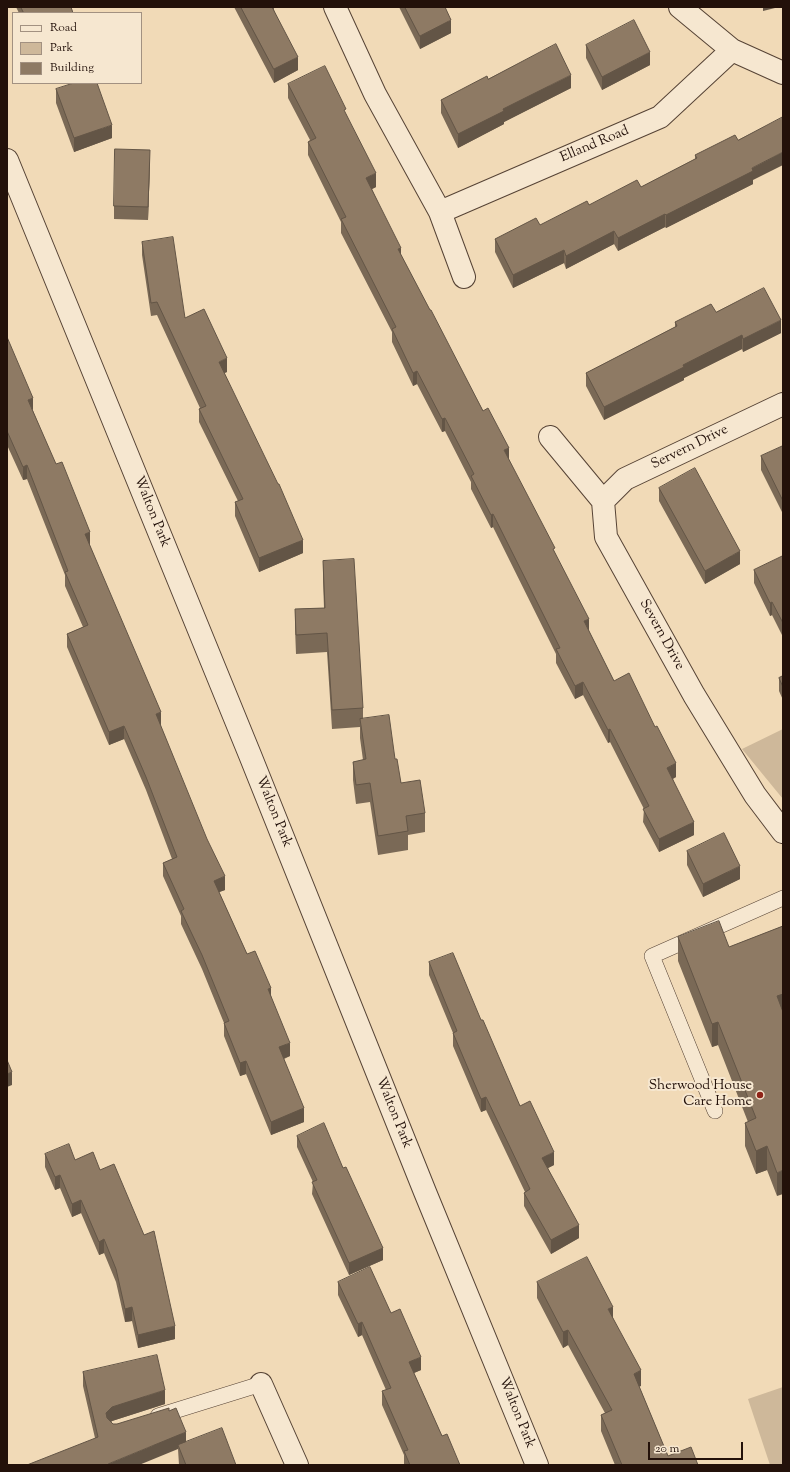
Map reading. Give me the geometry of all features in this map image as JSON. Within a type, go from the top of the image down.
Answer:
[{"type":"street","points":[[335,7],[375,94],[440,212],[464,277]]},
{"type":"street","points":[[680,7],[732,50],[783,72]]},
{"type":"street","name":"Elland Road","points":[[440,212],[660,117],[732,50]]},
{"type":"street","name":"Walton Park","points":[[7,160],[250,755],[425,1192],[537,1465]]},
{"type":"street","name":"Servern Drive","points":[[603,502],[625,479],[783,404]]},
{"type":"street","points":[[550,437],[603,502]]},
{"type":"street","name":"Severn Drive","points":[[603,502],[606,537],[694,695],[755,795],[783,832]]},
{"type":"street","points":[[261,1384],[297,1465]]},
{"type":"lane","points":[[715,1111],[652,956],[783,898]]},
{"type":"lane","points":[[144,1420],[261,1384]]},
{"type":"green space","points":[[783,729],[783,799],[742,749]]},
{"type":"green space","points":[[783,1387],[783,1465],[770,1465],[748,1399]]},
{"type":"building","points":[[21,7],[71,7],[73,12],[24,12]]},
{"type":"building","points":[[241,7],[272,7],[298,57],[274,69]]},
{"type":"building","points":[[405,7],[445,7],[451,20],[420,36]]},
{"type":"building","points":[[634,20],[650,52],[602,77],[586,45]]},
{"type":"building","points":[[556,44],[571,75],[503,109],[504,111],[458,134],[441,100],[487,76],[488,79]]},
{"type":"building","points":[[325,66],[346,109],[344,110],[376,173],[366,178],[401,248],[398,249],[483,411],[488,408],[509,448],[504,450],[555,548],[553,549],[589,619],[584,621],[614,681],[629,673],[655,727],[657,726],[676,763],[667,768],[694,822],[659,839],[643,809],[649,806],[610,729],[608,730],[583,682],[575,686],[556,649],[560,648],[493,514],[491,515],[471,476],[474,474],[445,418],[442,419],[417,371],[413,373],[392,329],[396,327],[341,219],[346,217],[308,142],[316,138],[288,84]]},
{"type":"building","points":[[71,84],[97,84],[112,125],[74,138],[56,89]]},
{"type":"building","points":[[783,117],[783,152],[752,168],[753,171],[618,238],[614,231],[566,256],[564,250],[513,275],[495,239],[536,218],[540,225],[587,201],[589,205],[637,180],[641,187],[697,158],[695,155],[735,135],[738,140]]},
{"type":"building","points":[[115,149],[150,150],[148,207],[114,206]]},
{"type":"building","points":[[173,237],[185,318],[204,309],[227,358],[219,362],[279,484],[303,540],[259,558],[235,502],[243,499],[199,409],[206,406],[157,302],[151,303],[142,242]]},
{"type":"building","points":[[764,288],[781,320],[743,339],[742,335],[683,365],[684,367],[604,407],[586,373],[677,326],[675,322],[711,304],[716,312]]},
{"type":"building","points":[[7,337],[33,398],[28,400],[56,464],[62,462],[90,532],[85,534],[161,712],[156,714],[207,839],[225,876],[214,881],[247,954],[255,951],[271,988],[268,989],[290,1043],[279,1047],[304,1108],[271,1122],[246,1061],[240,1063],[224,1023],[229,1021],[202,955],[181,911],[184,909],[163,863],[177,857],[146,777],[124,726],[109,732],[67,634],[88,625],[65,572],[68,571],[27,465],[23,467],[7,431]]},
{"type":"building","points":[[783,446],[783,501],[761,456]]},
{"type":"building","points":[[695,468],[740,551],[705,571],[659,488]]},
{"type":"building","points":[[783,556],[783,623],[772,602],[770,603],[754,570]]},
{"type":"building","points":[[354,559],[363,708],[332,710],[327,633],[296,635],[295,609],[325,608],[323,561]]},
{"type":"building","points":[[783,676],[783,687],[779,678]]},
{"type":"building","points":[[389,715],[395,759],[397,759],[401,783],[420,780],[425,813],[406,816],[408,831],[378,836],[370,783],[356,785],[353,762],[366,759],[360,719]]},
{"type":"building","points":[[724,833],[740,866],[703,884],[687,851]]},
{"type":"building","name":"Sherwood House Care Home","points":[[719,921],[729,947],[783,926],[783,994],[777,996],[783,1012],[783,1170],[777,1173],[767,1146],[756,1151],[745,1123],[756,1118],[718,1022],[712,1024],[678,937]]},
{"type":"building","points":[[453,953],[481,1020],[483,1020],[520,1106],[530,1101],[554,1152],[542,1158],[579,1225],[551,1240],[524,1193],[530,1189],[486,1097],[481,1099],[453,1033],[457,1031],[429,962]]},
{"type":"building","points":[[7,1060],[12,1072],[7,1074]]},
{"type":"building","points":[[324,1123],[343,1168],[346,1167],[383,1248],[349,1263],[312,1182],[317,1180],[297,1136]]},
{"type":"building","points":[[69,1144],[75,1160],[93,1152],[100,1170],[114,1164],[144,1235],[154,1231],[175,1326],[138,1335],[132,1307],[125,1309],[116,1269],[104,1239],[99,1242],[81,1200],[72,1204],[60,1175],[55,1177],[45,1154]]},
{"type":"building","points":[[587,1257],[613,1307],[608,1309],[641,1370],[634,1374],[668,1456],[691,1447],[698,1465],[622,1465],[601,1415],[612,1410],[568,1330],[563,1332],[537,1282]]},
{"type":"building","points":[[370,1267],[391,1313],[400,1309],[421,1357],[409,1362],[442,1436],[447,1434],[460,1465],[410,1465],[404,1451],[408,1450],[382,1391],[391,1388],[362,1322],[358,1324],[338,1282]]},
{"type":"building","points":[[157,1355],[165,1390],[112,1407],[106,1413],[107,1418],[113,1424],[117,1424],[169,1408],[169,1411],[176,1408],[186,1432],[108,1465],[27,1465],[98,1437],[83,1372]]},
{"type":"building","points":[[222,1428],[236,1465],[186,1465],[178,1445]]},
{"type":"place","name":"Sherwood House Care Home","points":[[760,1095]]}]
